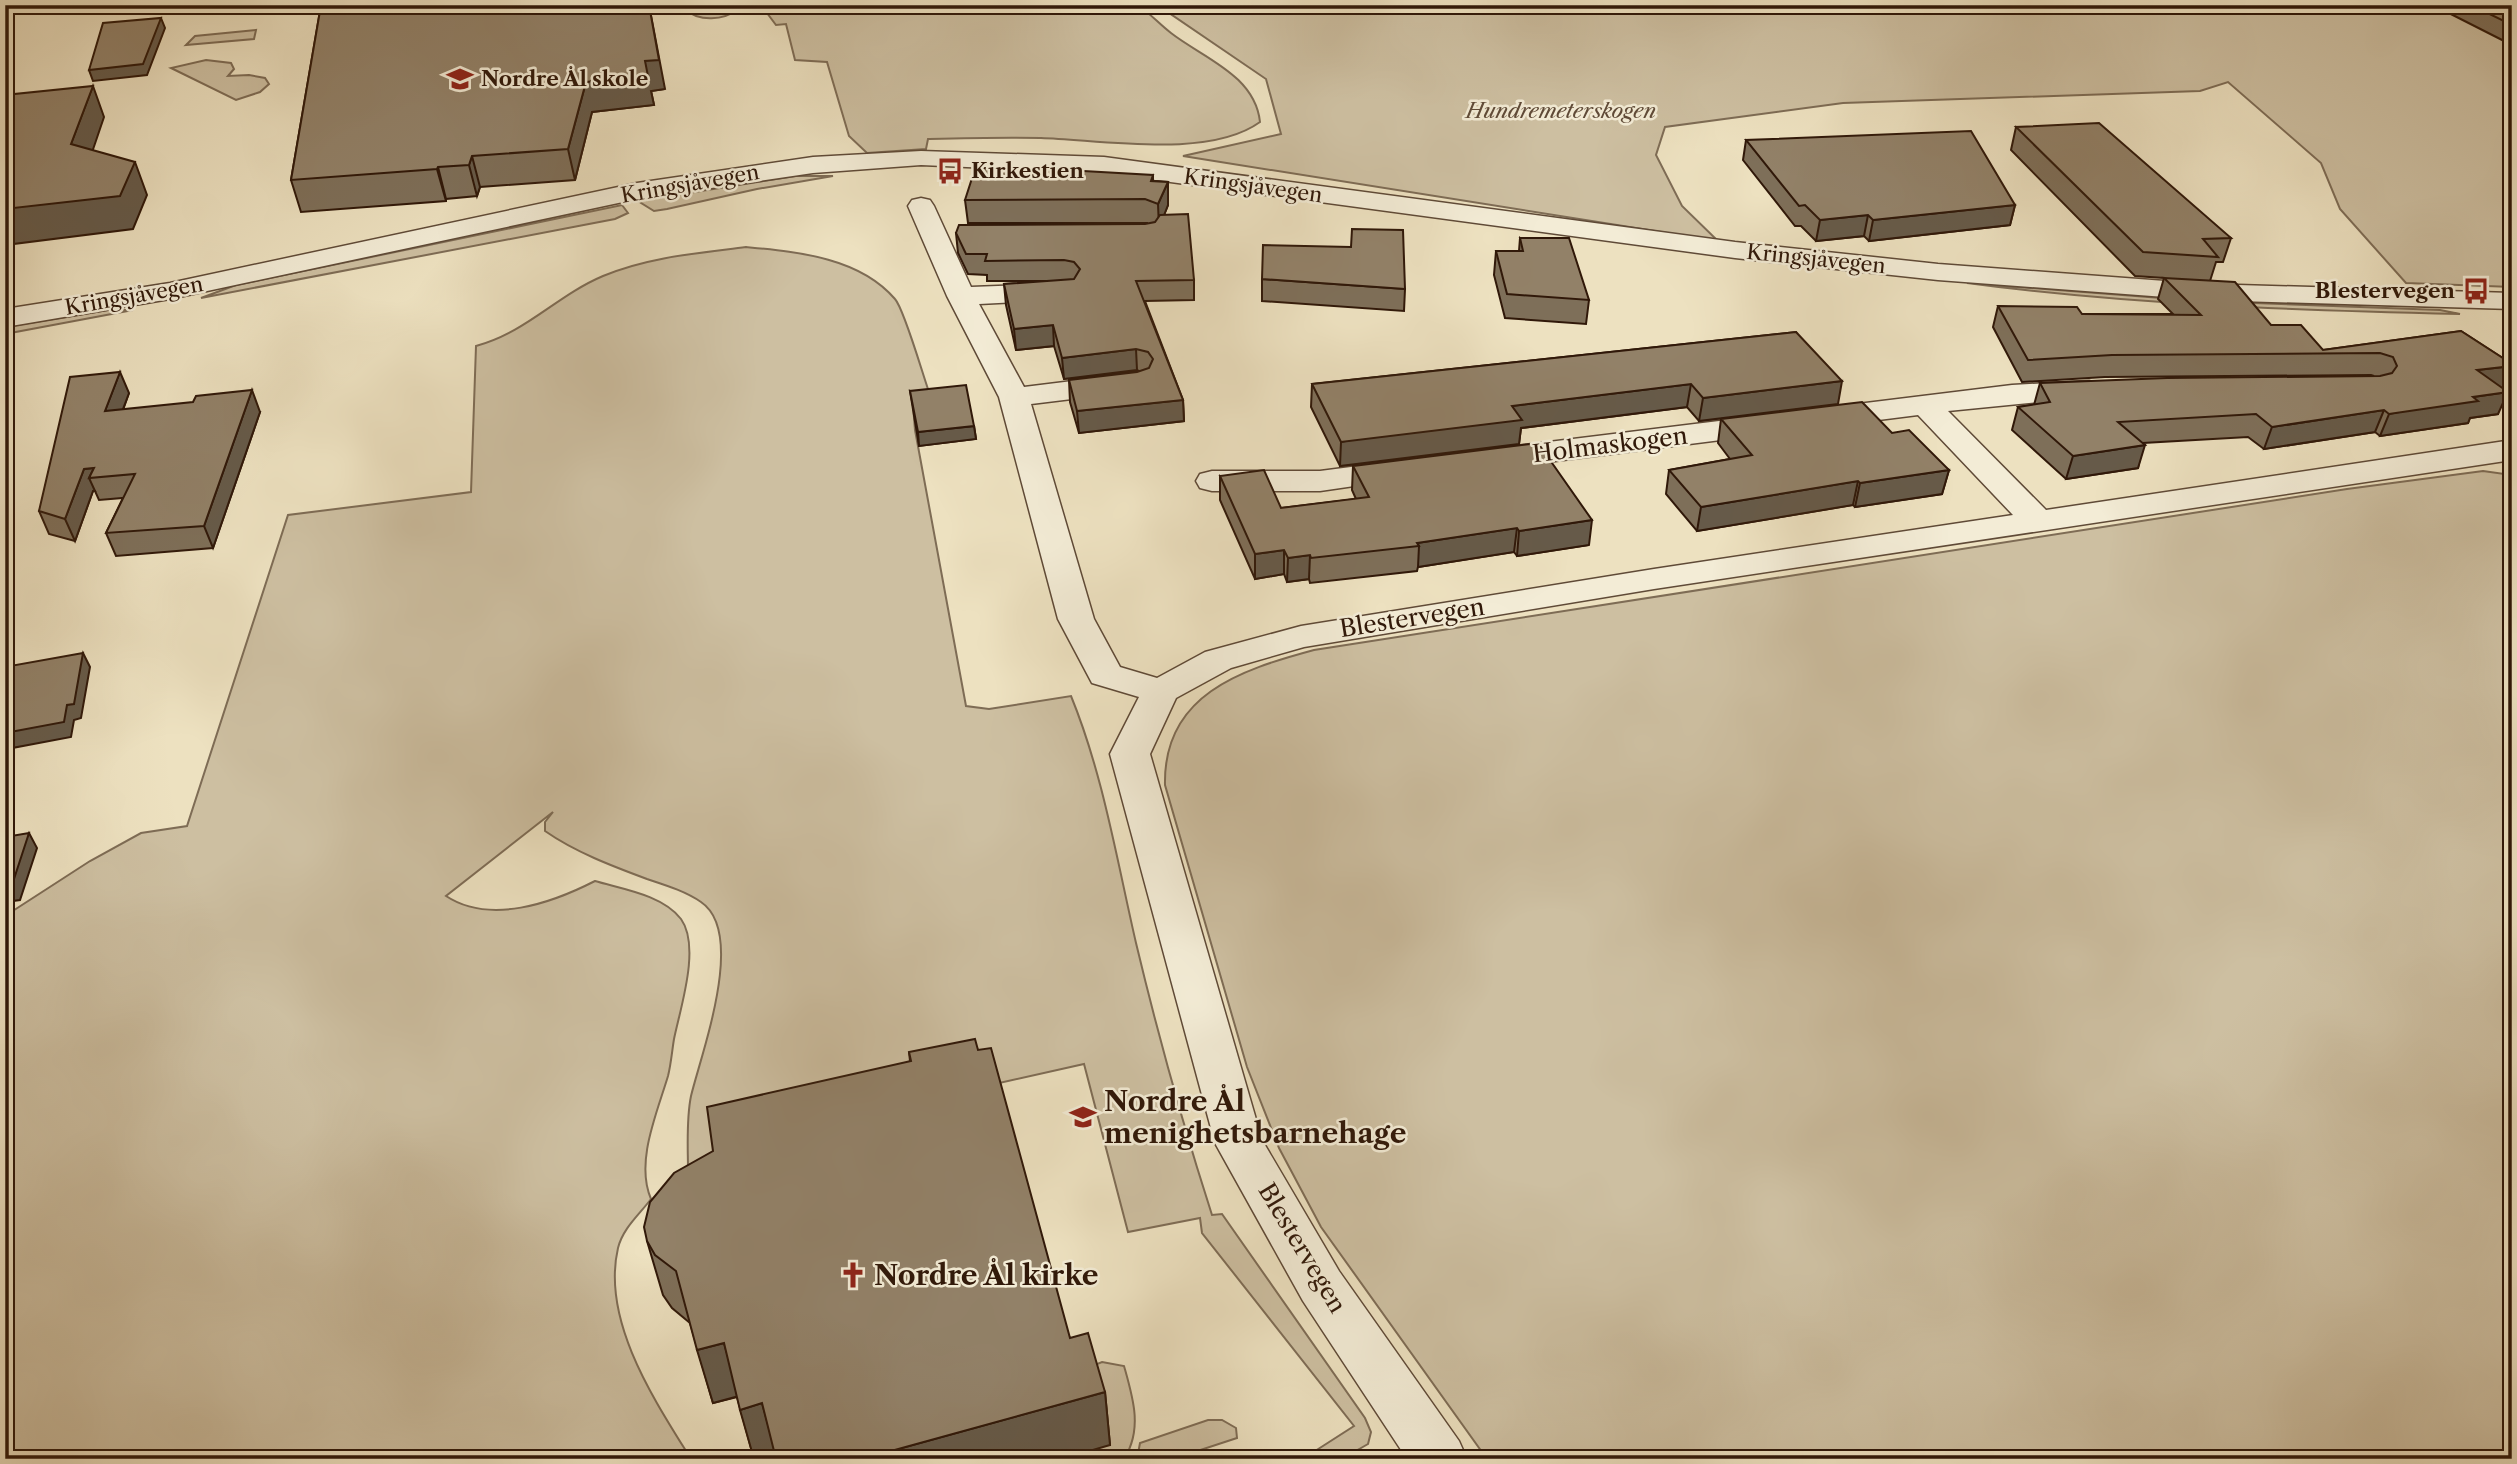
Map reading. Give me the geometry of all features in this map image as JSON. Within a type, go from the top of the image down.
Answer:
[{"type":"street","name":"Kringsjåvegen","points":[[5,318],[170,291],[637,191],[813,165],[922,159],[988,159],[1104,165],[1735,250],[1950,273],[2205,292],[2511,302]]},
{"type":"street","points":[[938,225],[961,296],[1014,397],[1041,486],[1076,620],[1105,675],[1161,691]]},
{"type":"street","points":[[961,296],[1065,291]]},
{"type":"street","points":[[1014,397],[1137,382]]},
{"type":"street","name":"Holmaskogen","points":[[1212,481],[1320,481],[2012,394],[2119,389]]},
{"type":"street","points":[[1925,405],[2037,520]]},
{"type":"street","name":"Blestervegen","points":[[1439,1459],[1321,1286],[1239,1143],[1130,754],[1161,691],[1217,660],[1301,636],[2037,520],[2512,450]]},
{"type":"green space","points":[[691,5],[733,5],[737,10],[719,18],[704,18],[686,10]]},
{"type":"green space","points":[[761,5],[1137,5],[1171,33],[1226,69],[1238,80],[1256,106],[1260,122],[1238,133],[1185,144],[1124,144],[1027,138],[928,139],[926,149],[867,153],[849,136],[827,62],[795,60],[786,24],[776,25]]},
{"type":"green space","name":"Hundremeterskogen","points":[[1152,5],[2512,5],[2512,287],[2406,283],[2340,209],[2321,163],[2228,82],[2200,91],[1843,103],[1665,127],[1656,155],[1682,206],[1718,241],[1183,156],[1281,134],[1266,79],[1166,11]]},
{"type":"green space","points":[[256,30],[254,39],[186,45],[195,36]]},
{"type":"green space","points":[[206,60],[231,63],[234,69],[228,76],[249,75],[265,78],[269,84],[260,92],[236,100],[171,68]]},
{"type":"green space","points":[[795,176],[833,176],[654,211],[638,201]]},
{"type":"green space","points":[[622,205],[628,213],[615,219],[201,298],[236,285]]},
{"type":"green space","points":[[746,247],[786,251],[845,265],[880,285],[899,305],[928,389],[913,405],[915,430],[966,706],[989,709],[1071,696],[1101,787],[1153,1012],[1212,1215],[1222,1214],[1365,1418],[1371,1432],[1368,1444],[1335,1458],[1312,1453],[1354,1426],[1202,1233],[1200,1218],[1128,1232],[1084,1064],[977,1088],[688,1171],[689,1105],[711,1024],[721,966],[720,939],[714,918],[701,902],[688,895],[594,858],[545,831],[545,822],[553,812],[446,896],[463,905],[482,909],[521,908],[560,897],[595,881],[641,894],[664,904],[681,919],[687,931],[689,961],[684,995],[668,1076],[646,1154],[645,1169],[651,1199],[620,1241],[615,1276],[617,1304],[635,1359],[662,1412],[691,1459],[5,1459],[5,916],[90,861],[141,833],[187,826],[288,515],[471,492],[476,346],[511,332],[570,293],[603,276],[638,264]]},
{"type":"green space","points":[[1967,283],[2200,301],[2440,310],[2460,314],[2152,301]]},
{"type":"green space","points":[[108,310],[133,310],[5,334],[5,327]]},
{"type":"green space","points":[[2483,471],[2512,475],[2512,1453],[2462,1459],[1487,1459],[1321,1227],[1279,1148],[1247,1067],[1165,785],[1168,754],[1177,729],[1192,708],[1211,691],[1234,678],[1259,667],[1314,650],[2347,489]]},
{"type":"green space","points":[[1102,1362],[1124,1366],[1135,1425],[1130,1448],[1124,1459],[1059,1459],[1085,1369]]},
{"type":"green space","points":[[1208,1420],[1222,1420],[1236,1428],[1237,1438],[1173,1459],[1137,1459],[1140,1443]]},
{"type":"building","points":[[321,5],[649,5],[659,60],[645,61],[648,76],[586,82],[568,149],[472,156],[469,165],[437,169],[291,180]]},
{"type":"building","points":[[2471,5],[2512,5],[2512,25]]},
{"type":"building","points":[[161,18],[143,64],[89,70],[103,23]]},
{"type":"building","points":[[93,86],[71,144],[135,162],[120,196],[5,209],[5,95]]},
{"type":"building","points":[[2099,123],[2231,238],[2203,239],[2218,257],[2143,252],[2016,127]]},
{"type":"building","points":[[1971,131],[2015,205],[1873,220],[1868,215],[1820,220],[1805,205],[1799,206],[1746,140]]},
{"type":"building","points":[[983,168],[1153,175],[1151,181],[1168,182],[1158,204],[1145,199],[965,200],[974,172],[981,172]]},
{"type":"building","points":[[1188,214],[1194,280],[1136,281],[1183,400],[1077,411],[1069,380],[1137,372],[1149,368],[1153,359],[1148,352],[1136,349],[1062,358],[1053,325],[1014,329],[1004,284],[1074,279],[1080,269],[1074,262],[1064,260],[985,261],[987,254],[966,254],[956,233],[959,225],[1145,224],[1155,222],[1160,215]]},
{"type":"building","points":[[1352,229],[1403,230],[1405,289],[1262,279],[1263,245],[1351,247]]},
{"type":"building","points":[[1520,238],[1569,238],[1589,300],[1507,294],[1496,251],[1523,251]]},
{"type":"building","points":[[2164,278],[2235,282],[2271,325],[2301,325],[2323,350],[2461,331],[2512,364],[2477,370],[2508,392],[2473,397],[2478,401],[2389,414],[2384,410],[2272,427],[2256,414],[2118,422],[2145,445],[2073,456],[2018,407],[2050,402],[2040,383],[2167,378],[2380,376],[2392,373],[2397,366],[2393,357],[2380,353],[2112,355],[2028,360],[1998,306],[2077,307],[2082,314],[2201,315]]},
{"type":"building","points":[[1796,332],[1842,381],[1703,398],[1691,384],[1512,406],[1522,420],[1341,442],[1312,384]]},
{"type":"building","points":[[120,372],[105,411],[193,402],[196,396],[252,390],[204,526],[106,533],[135,474],[89,478],[94,468],[84,469],[65,519],[39,511],[70,377]]},
{"type":"building","points":[[966,385],[974,426],[918,432],[910,391]]},
{"type":"building","points":[[1862,402],[1892,433],[1909,430],[1949,470],[1860,483],[1858,481],[1701,507],[1669,470],[1752,455],[1721,419]]},
{"type":"building","points":[[1538,443],[1592,520],[1417,543],[1419,546],[1288,558],[1284,550],[1255,554],[1220,476],[1264,470],[1281,508],[1369,497],[1353,466]]},
{"type":"building","points":[[83,653],[74,704],[67,705],[64,722],[5,733],[8,716],[5,717],[5,689],[10,666]]},
{"type":"building","points":[[29,833],[12,885],[5,886],[5,837]]},
{"type":"building","name":"Nordre Ål kirke","points":[[975,1039],[978,1050],[991,1048],[1070,1338],[1088,1333],[1105,1392],[862,1459],[776,1459],[762,1403],[740,1410],[724,1343],[697,1350],[676,1271],[655,1255],[647,1241],[644,1227],[650,1202],[674,1173],[713,1151],[707,1107],[911,1061],[909,1052]]},
{"type":"place","name":"Nordre Ål skole","points":[[460,79]]},
{"type":"place","name":"Kirkestien","points":[[950,171]]},
{"type":"place","name":"Blestervegen","points":[[2476,291]]},
{"type":"place","name":"Nordre Ål menighetsbarnehage","points":[[1083,1117]]},
{"type":"place","name":"Nordre Ål kirke","points":[[853,1275]]}]
